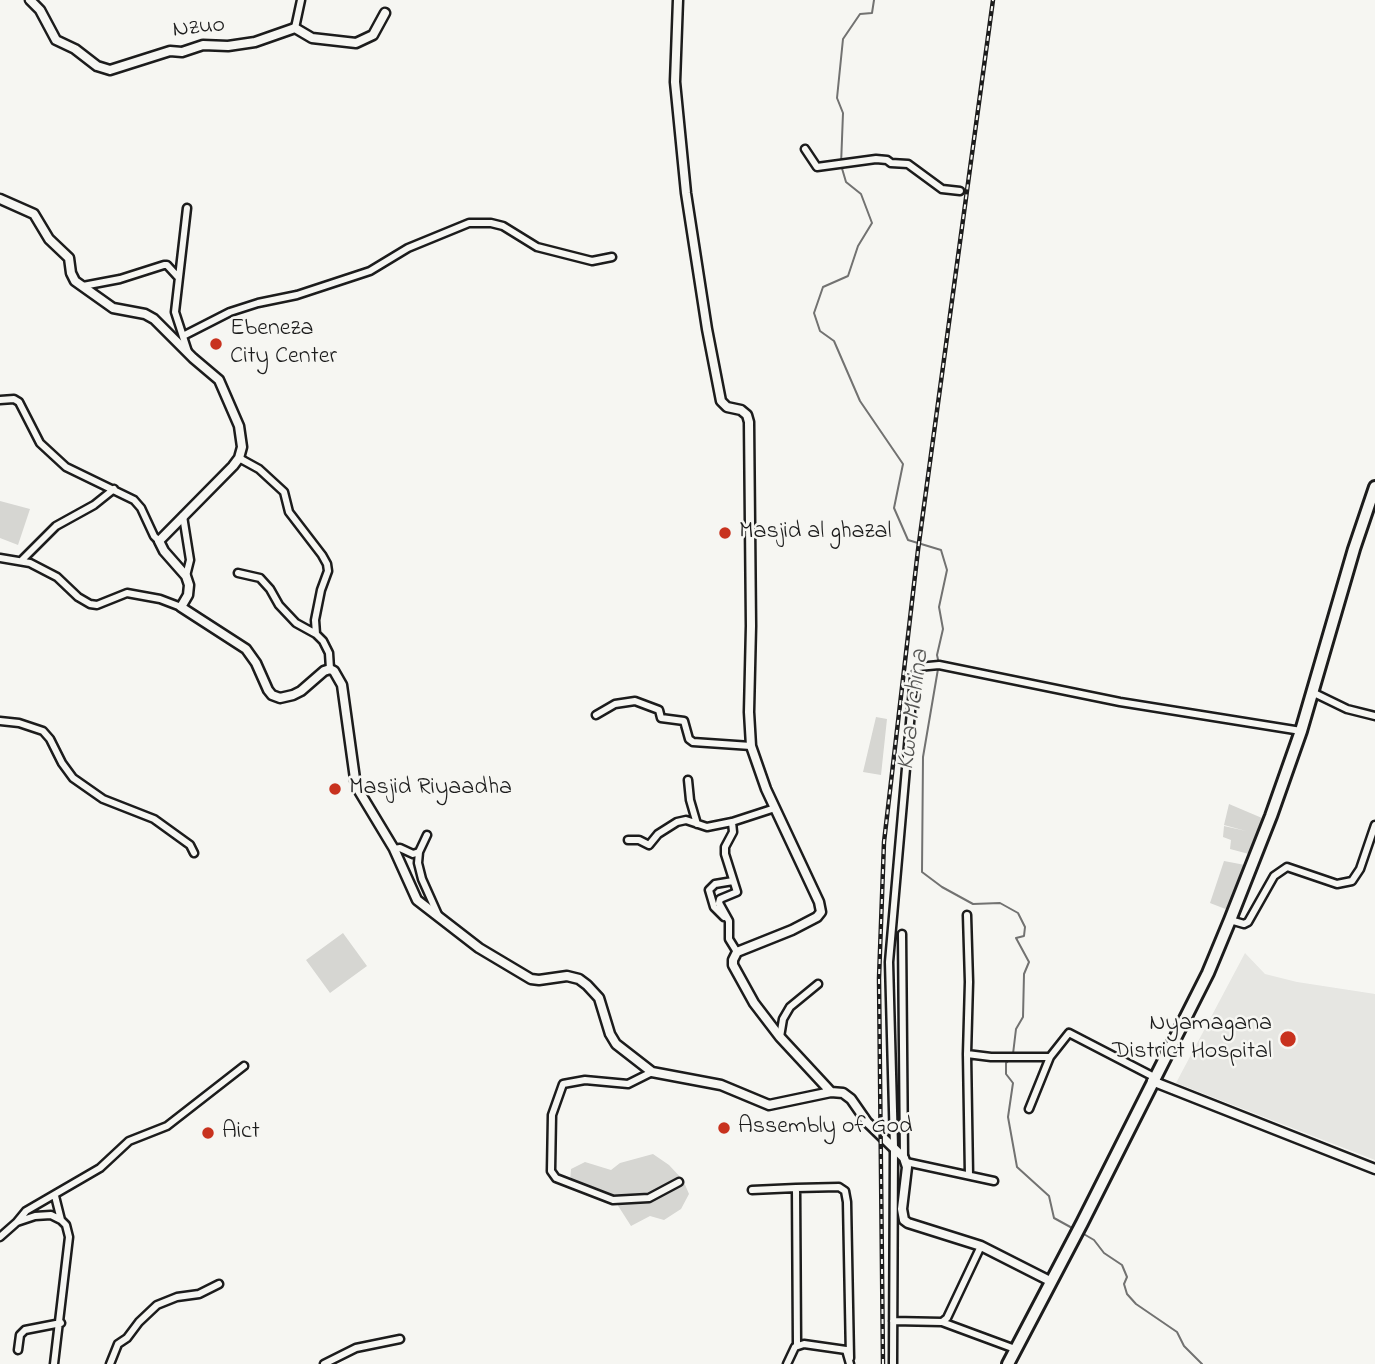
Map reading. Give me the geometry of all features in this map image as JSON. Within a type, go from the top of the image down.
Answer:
[{"type":"highway","points":[[1008,1364],[1080,1228],[1208,973],[1271,816],[1301,731],[1354,549],[1375,487]]},
{"type":"street","name":"Nzuo","points":[[30,0],[40,10],[56,40],[75,49],[97,66],[110,70],[170,51],[182,52],[203,46],[255,43],[295,28]]},
{"type":"street","points":[[301,0],[295,28],[312,38],[356,43],[373,35],[385,13]]},
{"type":"street","points":[[678,0],[675,82],[686,192],[709,341],[721,401],[727,407],[741,410],[747,415],[749,422],[751,746],[759,771],[819,902],[821,912],[817,917],[792,930],[737,952],[733,960],[736,971],[754,1003],[780,1037],[831,1092]]},
{"type":"street","points":[[805,149],[817,167],[887,160],[891,163],[908,164],[942,189],[960,191]]},
{"type":"street","points":[[0,199],[34,214],[49,239],[69,258],[75,281],[113,309],[145,314],[165,328],[193,358],[213,372],[222,385],[239,426],[242,447],[239,458],[159,541]]},
{"type":"street","points":[[187,208],[175,312],[188,352]]},
{"type":"street","points":[[183,336],[230,312],[297,295],[370,271],[408,248],[469,223],[503,226],[537,247],[592,261],[612,257]]},
{"type":"street","points":[[83,286],[101,281],[115,281],[164,265],[178,277]]},
{"type":"street","points":[[0,400],[14,399],[19,402],[40,443],[66,467],[114,489],[138,504],[154,536],[186,576],[188,595],[181,607]]},
{"type":"street","points":[[239,458],[254,465],[279,486],[286,497],[289,512],[327,564],[328,571],[315,620],[316,634]]},
{"type":"street","points":[[21,561],[56,526],[94,505],[114,489]]},
{"type":"street","points":[[183,514],[190,560],[186,576]]},
{"type":"street","points":[[0,558],[21,561],[57,577],[78,597],[90,604],[97,605],[127,593],[159,599],[181,607],[246,649],[256,663],[268,690],[280,698],[301,691],[316,676],[330,669]]},
{"type":"street","points":[[238,573],[260,578],[279,606],[296,623],[316,634],[329,653],[330,669]]},
{"type":"street","points":[[893,1364],[894,1147],[889,962],[914,677],[918,667],[939,664],[1120,702],[1301,731]]},
{"type":"street","points":[[330,669],[342,685],[356,786],[394,849],[417,901],[442,922],[531,979],[567,976],[579,979],[599,998],[610,1034],[616,1044],[652,1072],[720,1085],[769,1105],[831,1092],[843,1093],[905,1160],[994,1181]]},
{"type":"street","points":[[1312,692],[1346,709],[1375,716]]},
{"type":"street","points":[[596,715],[615,704],[635,701],[659,710],[661,718],[684,721],[688,737],[693,742],[751,746]]},
{"type":"street","points":[[0,721],[19,723],[43,731],[73,778],[103,799],[154,819],[190,845],[194,853]]},
{"type":"street","points":[[688,780],[690,800],[698,826]]},
{"type":"street","points":[[628,840],[639,840],[649,845],[659,834],[677,822],[686,820],[707,827],[775,808]]},
{"type":"street","points":[[732,822],[732,835],[724,849],[736,894],[719,901],[729,925],[729,939],[737,952]]},
{"type":"street","points":[[1230,920],[1244,924],[1248,922],[1274,876],[1287,867],[1337,884],[1352,881],[1360,869],[1375,825]]},
{"type":"street","points":[[427,835],[419,852],[418,863],[422,879],[442,922]]},
{"type":"street","points":[[394,849],[400,848],[413,854],[419,852]]},
{"type":"street","points":[[729,925],[714,907],[709,890],[715,884],[733,881]]},
{"type":"street","points":[[967,915],[968,1175]]},
{"type":"street","points":[[902,934],[907,1167],[902,1209],[904,1220],[981,1246],[1051,1281]]},
{"type":"street","points":[[780,1037],[783,1019],[790,1007],[818,984]]},
{"type":"street","points":[[1029,1109],[1050,1057],[1069,1033],[1153,1079],[1375,1169]]},
{"type":"street","points":[[967,1054],[991,1057],[1050,1057]]},
{"type":"street","points":[[0,1237],[26,1211],[100,1168],[128,1141],[167,1126],[244,1066]]},
{"type":"street","points":[[652,1072],[628,1084],[590,1080],[564,1084],[552,1115],[551,1171],[556,1178],[613,1200],[649,1198],[679,1182]]},
{"type":"street","points":[[752,1191],[839,1186],[845,1191],[850,1361]]},
{"type":"street","points":[[787,1364],[797,1345],[796,1188]]},
{"type":"street","points":[[54,1364],[61,1323],[63,1276],[69,1237],[55,1196]]},
{"type":"street","points":[[17,1222],[44,1215],[61,1220]]},
{"type":"street","points":[[942,1322],[949,1315],[981,1246]]},
{"type":"street","points":[[110,1364],[118,1345],[157,1305],[177,1297],[199,1294],[219,1284]]},
{"type":"street","points":[[893,1321],[942,1322],[1014,1349]]},
{"type":"street","points":[[18,1350],[20,1335],[25,1330],[61,1323]]},
{"type":"street","points":[[324,1364],[356,1348],[400,1339]]},
{"type":"street","points":[[797,1345],[846,1350],[850,1361]]},
{"type":"shaded area","points":[[0,501],[30,509],[18,545],[0,538]]},
{"type":"shaded area","points":[[876,717],[887,719],[881,775],[863,772]]},
{"type":"shaded area","points":[[1229,804],[1262,818],[1249,854],[1230,849],[1231,840],[1223,837],[1224,826],[1246,831],[1224,825]]},
{"type":"shaded area","points":[[1224,861],[1245,865],[1228,910],[1210,903]]},
{"type":"shaded area","points":[[343,933],[367,966],[330,993],[306,960]]},
{"type":"shaded area","name":"Nyamagana District Hospital","points":[[1245,953],[1265,974],[1297,982],[1375,994],[1375,1160],[1176,1083]]},
{"type":"shaded area","points":[[653,1154],[669,1165],[683,1180],[689,1194],[681,1209],[664,1220],[650,1216],[631,1226],[615,1201],[595,1188],[570,1182],[571,1169],[585,1162],[611,1170],[620,1163]]},
{"type":"waterway","name":"Kwa Mchina","points":[[874,0],[872,13],[860,14],[843,39],[837,98],[843,113],[841,165],[846,182],[861,194],[872,223],[858,246],[848,276],[823,287],[814,313],[820,331],[834,341],[860,401],[903,464],[894,508],[908,540],[941,550],[947,570],[939,607],[943,629],[937,655],[939,664]]},
{"type":"waterway","name":"Kwa Mchina","points":[[938,669],[923,757],[922,872],[973,904],[1000,903],[1018,913],[1025,927],[1024,936],[1016,938],[1029,962],[1024,974],[1023,1017],[1016,1029],[1013,1054]]},
{"type":"waterway","name":"Kwa Mchina","points":[[1010,1059],[1006,1063],[1006,1074],[1013,1083],[1008,1117],[1017,1167],[1049,1196],[1054,1218],[1074,1229]]},
{"type":"waterway","name":"Kwa Mchina","points":[[1082,1233],[1122,1265],[1127,1277],[1124,1284],[1127,1294],[1136,1304],[1177,1332],[1184,1346],[1202,1364]]},
{"type":"railway","points":[[883,1364],[879,978],[884,842],[918,550],[993,0]]},
{"type":"place","name":"Ebeneza City Center","points":[[216,344]]},
{"type":"place","name":"Masjid al ghazal","points":[[725,533]]},
{"type":"place","name":"Masjid Riyaadha","points":[[335,789]]},
{"type":"place","name":"Nyamagana District Hospital","points":[[1288,1039]]},
{"type":"place","name":"Assembly of God","points":[[724,1128]]},
{"type":"place","name":"Aict","points":[[208,1133]]}]
